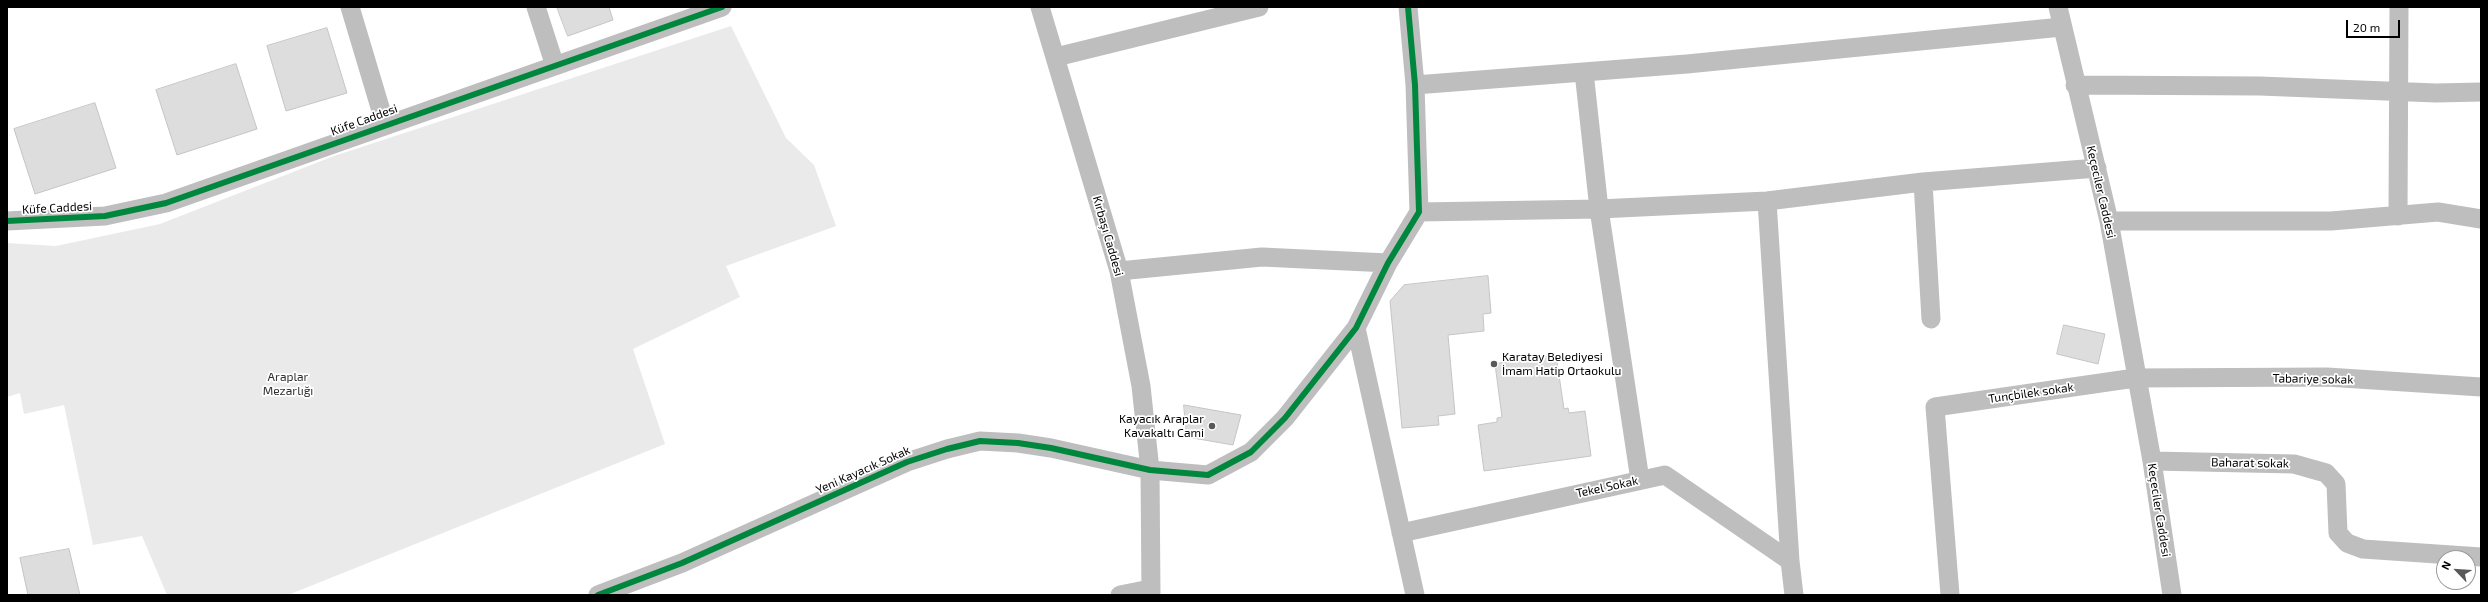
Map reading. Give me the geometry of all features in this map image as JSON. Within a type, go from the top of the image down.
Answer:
[{"type":"street","points":[[350,7],[385,124]]},
{"type":"street","points":[[536,7],[554,66]]},
{"type":"street","name":"Küfe Caddesi","points":[[7,221],[105,216],[166,203],[385,124],[554,66],[680,14],[722,7]]},
{"type":"street","name":"Kırbaşı Caddesi","points":[[1040,7],[1118,271],[1142,386],[1150,470],[1151,592]]},
{"type":"street","points":[[1056,57],[1259,7]]},
{"type":"street","points":[[1408,7],[1415,85],[1419,212],[1599,209],[1767,201],[1923,182],[2097,168]]},
{"type":"street","name":"Keçeciler Caddesi","points":[[2058,7],[2075,86],[2097,168],[2109,221],[2152,462],[2172,595]]},
{"type":"street","points":[[2398,216],[2399,7]]},
{"type":"street","points":[[1415,85],[1584,72],[2062,27]]},
{"type":"street","points":[[1584,72],[1599,209],[1640,480]]},
{"type":"street","points":[[2075,86],[2260,86],[2399,91],[2481,92]]},
{"type":"street","points":[[1923,182],[1931,319]]},
{"type":"street","points":[[1767,201],[1790,561],[1794,595]]},
{"type":"street","name":"Yeni Kayacık Sokak","points":[[598,595],[682,563],[907,462],[947,449],[980,441],[1018,443],[1150,470],[1208,475],[1251,452],[1285,418],[1356,328],[1388,263],[1419,212]]},
{"type":"street","points":[[2109,221],[2330,221],[2438,212],[2481,219]]},
{"type":"street","points":[[1118,271],[1262,257],[1388,263]]},
{"type":"street","points":[[1356,328],[1415,595]]},
{"type":"street","name":"Tabariye sokak","points":[[2136,379],[2327,377],[2481,387]]},
{"type":"street","name":"Tunçbilek sokak","points":[[1950,595],[1935,407],[2136,379]]},
{"type":"street","name":"Baharat sokak","points":[[2152,462],[2294,464],[2326,473],[2336,484],[2338,533],[2347,543],[2363,549],[2481,557]]},
{"type":"street","name":"Tekel Sokak","points":[[1401,533],[1665,475],[1790,561]]},
{"type":"street","points":[[1120,595],[1151,592]]},
{"type":"green space","name":"Araplar Mezarlığı","points":[[731,26],[786,138],[814,165],[836,226],[726,266],[740,297],[633,349],[665,444],[288,595],[167,595],[142,536],[93,545],[64,405],[24,414],[20,393],[7,397],[7,243],[56,246],[160,224],[334,156]]},
{"type":"building","points":[[557,7],[609,7],[613,20],[568,36]]},
{"type":"building","points":[[327,28],[347,93],[286,111],[267,46]]},
{"type":"building","points":[[236,64],[257,129],[177,155],[156,90]]},
{"type":"building","points":[[95,103],[116,168],[35,194],[14,129]]},
{"type":"building","points":[[1488,276],[1491,313],[1483,314],[1484,331],[1448,335],[1455,414],[1438,416],[1439,425],[1402,428],[1390,301],[1404,285]]},
{"type":"building","points":[[2064,325],[2105,334],[2098,364],[2057,354]]},
{"type":"building","points":[[1556,355],[1564,409],[1568,408],[1569,413],[1585,411],[1591,456],[1484,471],[1478,425],[1497,422],[1497,418],[1502,417],[1495,364]]},
{"type":"building","name":"Kayacık Araplar Kavakaltı Cami","points":[[1184,405],[1241,415],[1233,445],[1187,437]]},
{"type":"building","points":[[69,549],[80,595],[28,595],[20,558]]},
{"type":"cycle path","points":[[7,221],[105,216],[166,203],[722,7]]},
{"type":"cycle path","points":[[598,595],[682,563],[907,462],[947,449],[980,441],[1018,443],[1051,448],[1150,470],[1208,475],[1251,452],[1285,418],[1356,328],[1388,263],[1419,212],[1415,85],[1408,7]]},
{"type":"place","name":"Karatay Belediyesi İmam Hatip Ortaokulu","points":[[1494,364]]},
{"type":"place","name":"Kayacık Araplar Kavakaltı Cami","points":[[1212,426]]}]
